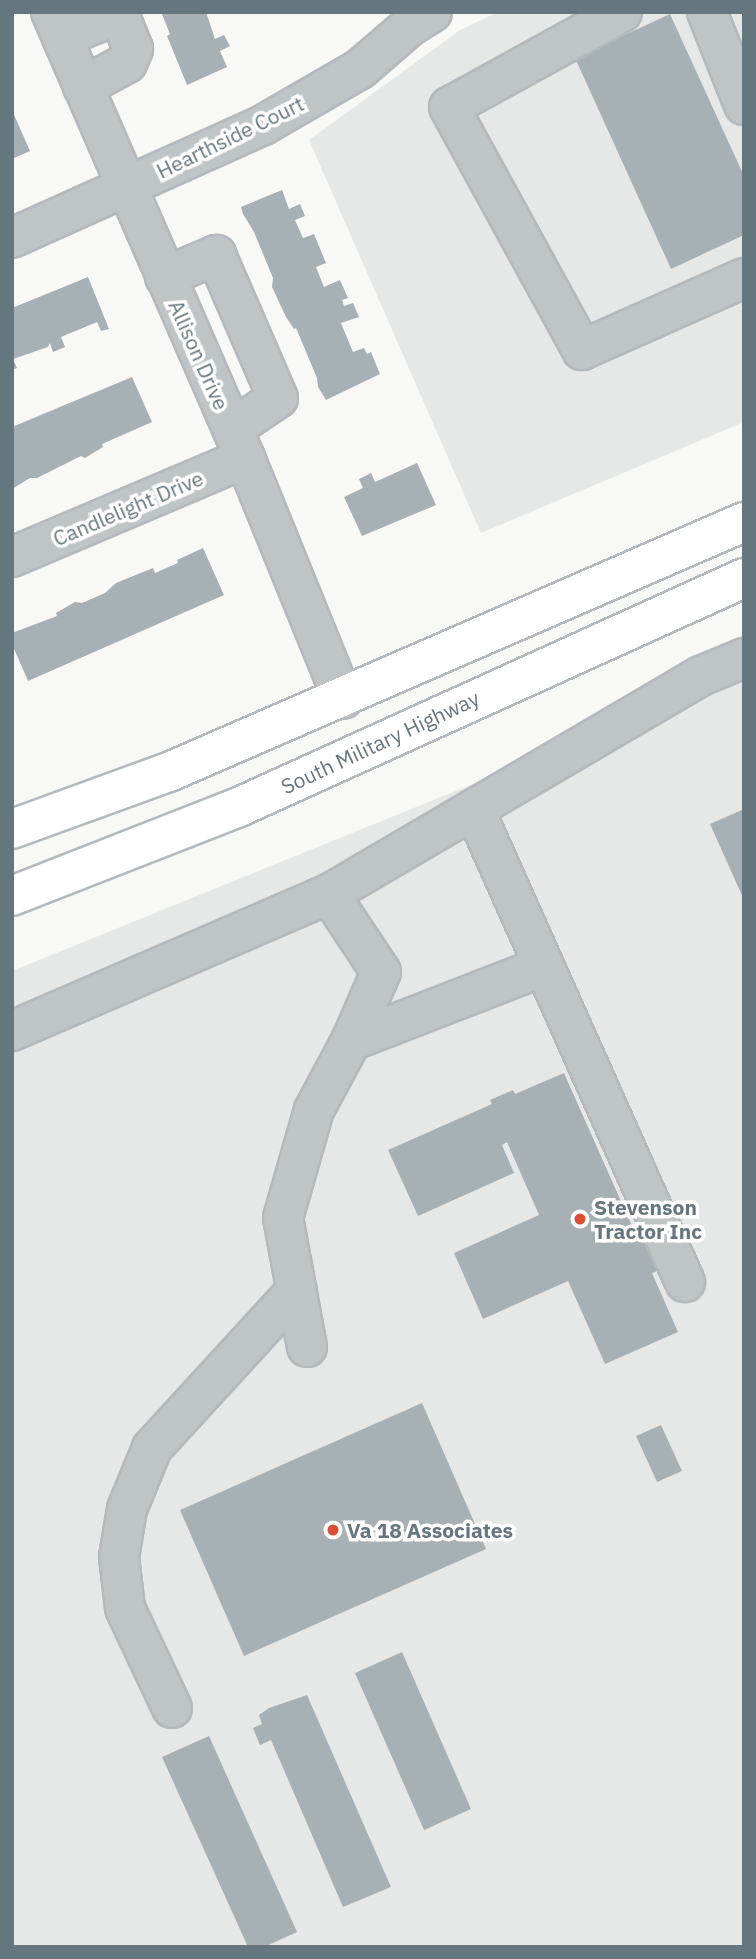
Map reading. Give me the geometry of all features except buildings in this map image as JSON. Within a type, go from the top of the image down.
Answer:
[{"type":"main road","points":[[12,829],[169,772],[343,699],[744,522]]},
{"type":"main road","name":"South Military Highway","points":[[12,897],[239,807],[744,578]]},
{"type":"street","name":"Hearthside Court","points":[[12,238],[263,124],[360,69],[410,26],[432,12]]},
{"type":"street","points":[[622,12],[449,107],[582,350],[744,278]]},
{"type":"street","points":[[707,12],[744,105]]},
{"type":"street","points":[[56,25],[107,19],[119,19],[123,24],[133,49],[127,63],[83,87]]},
{"type":"street","name":"Allison Drive","points":[[56,25],[238,443],[343,699]]},
{"type":"street","name":"Candlelight Drive","points":[[12,557],[238,443],[278,398],[216,256],[165,277]]},
{"type":"street","points":[[12,1031],[330,894],[701,676],[744,658]]},
{"type":"street","points":[[474,809],[685,1282]]},
{"type":"street","points":[[307,1347],[283,1217],[314,1110],[351,1041],[381,972],[330,894]]},
{"type":"street","points":[[351,1041],[544,966]]},
{"type":"street","points":[[172,1707],[125,1608],[120,1557],[127,1509],[152,1448],[297,1290]]},
{"type":"shaded area","points":[[498,12],[744,12],[744,422],[481,533],[309,140],[460,30]]},
{"type":"shaded area","points":[[744,674],[744,1947],[12,1947],[12,971]]},
{"type":"place","name":"Stevenson Tractor Inc","points":[[580,1219]]},
{"type":"place","name":"Va 18 Associates","points":[[333,1530]]}]
